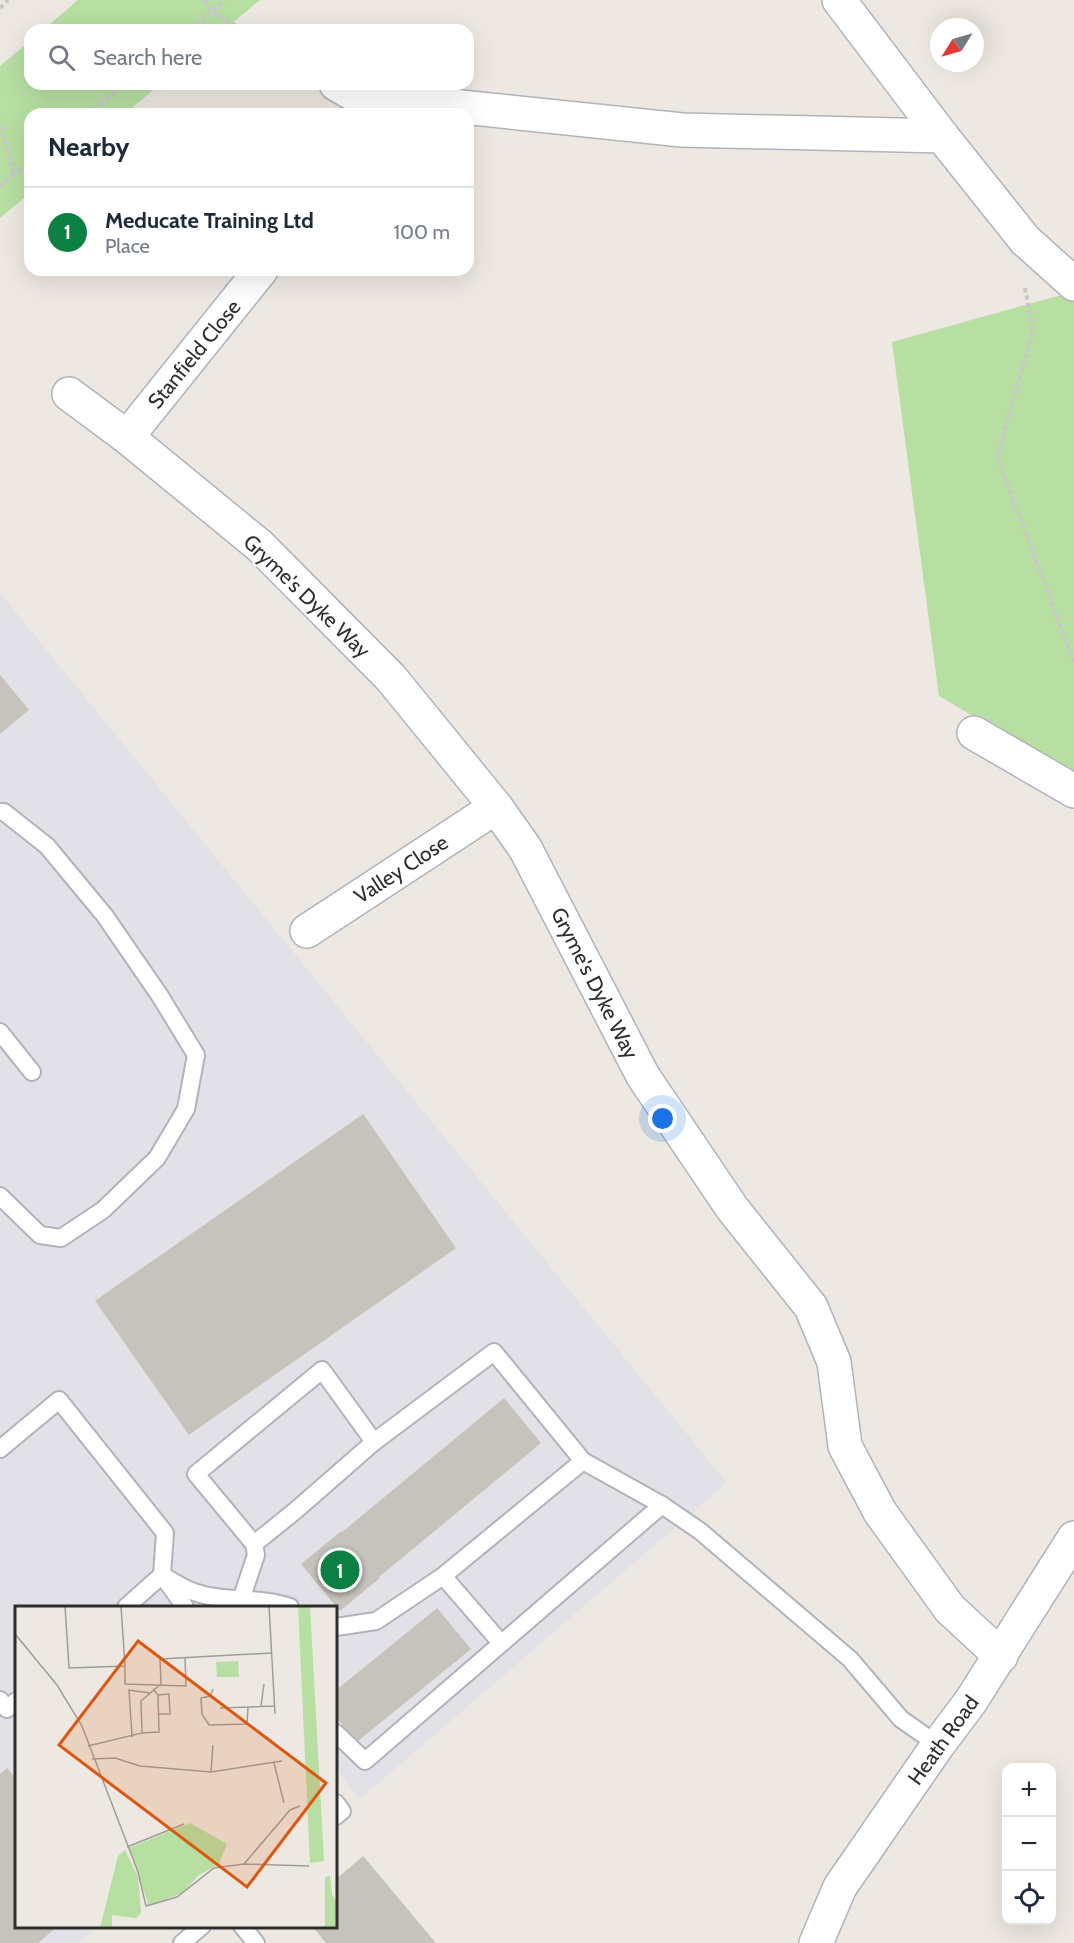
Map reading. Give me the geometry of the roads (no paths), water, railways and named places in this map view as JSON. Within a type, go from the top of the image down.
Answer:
[{"type":"street","points":[[839,0],[942,136],[1025,240],[1074,284]]},
{"type":"street","points":[[346,90],[357,96],[472,108]]},
{"type":"street","points":[[474,108],[682,130],[942,136]]},
{"type":"street","name":"Stanfield Close","points":[[127,437],[256,276]]},
{"type":"street","name":"Gryme's Dyke Way","points":[[69,394],[127,437],[260,546],[391,678],[496,807],[525,848],[643,1076],[732,1208],[811,1306],[834,1362],[845,1446],[880,1512],[951,1610],[1001,1656]]},
{"type":"street","points":[[974,733],[1074,791]]},
{"type":"street","name":"Valley Close","points":[[307,931],[496,807]]},
{"type":"street","name":"Heath Road","points":[[816,1943],[840,1887],[971,1701],[1074,1538]]},
{"type":"lane","points":[[0,812],[4,812],[47,846],[105,916],[160,996],[196,1055],[186,1109],[157,1158],[103,1210],[61,1238],[40,1235],[0,1196]]},
{"type":"lane","points":[[0,1032],[32,1072]]},
{"type":"lane","points":[[254,1544],[374,1442],[494,1352],[583,1461],[662,1505],[700,1531],[850,1659],[901,1719],[938,1745]]},
{"type":"lane","points":[[241,1600],[256,1555],[254,1544],[196,1474],[322,1370],[374,1442]]},
{"type":"lane","points":[[0,1449],[59,1400],[165,1533],[162,1575],[184,1606]]},
{"type":"lane","points":[[338,1627],[376,1621],[443,1576],[583,1461]]},
{"type":"lane","points":[[338,1735],[365,1761],[662,1505]]},
{"type":"lane","points":[[162,1575],[194,1592],[282,1605]]},
{"type":"lane","points":[[127,1606],[162,1575]]},
{"type":"lane","points":[[443,1576],[501,1643]]},
{"type":"lane","points":[[0,1700],[7,1709],[15,1702]]},
{"type":"lane","points":[[182,1943],[200,1928]]},
{"type":"lane","points":[[244,1928],[256,1943]]},
{"type":"place","name":"Meducate Training Ltd","points":[[340,1570]]}]
